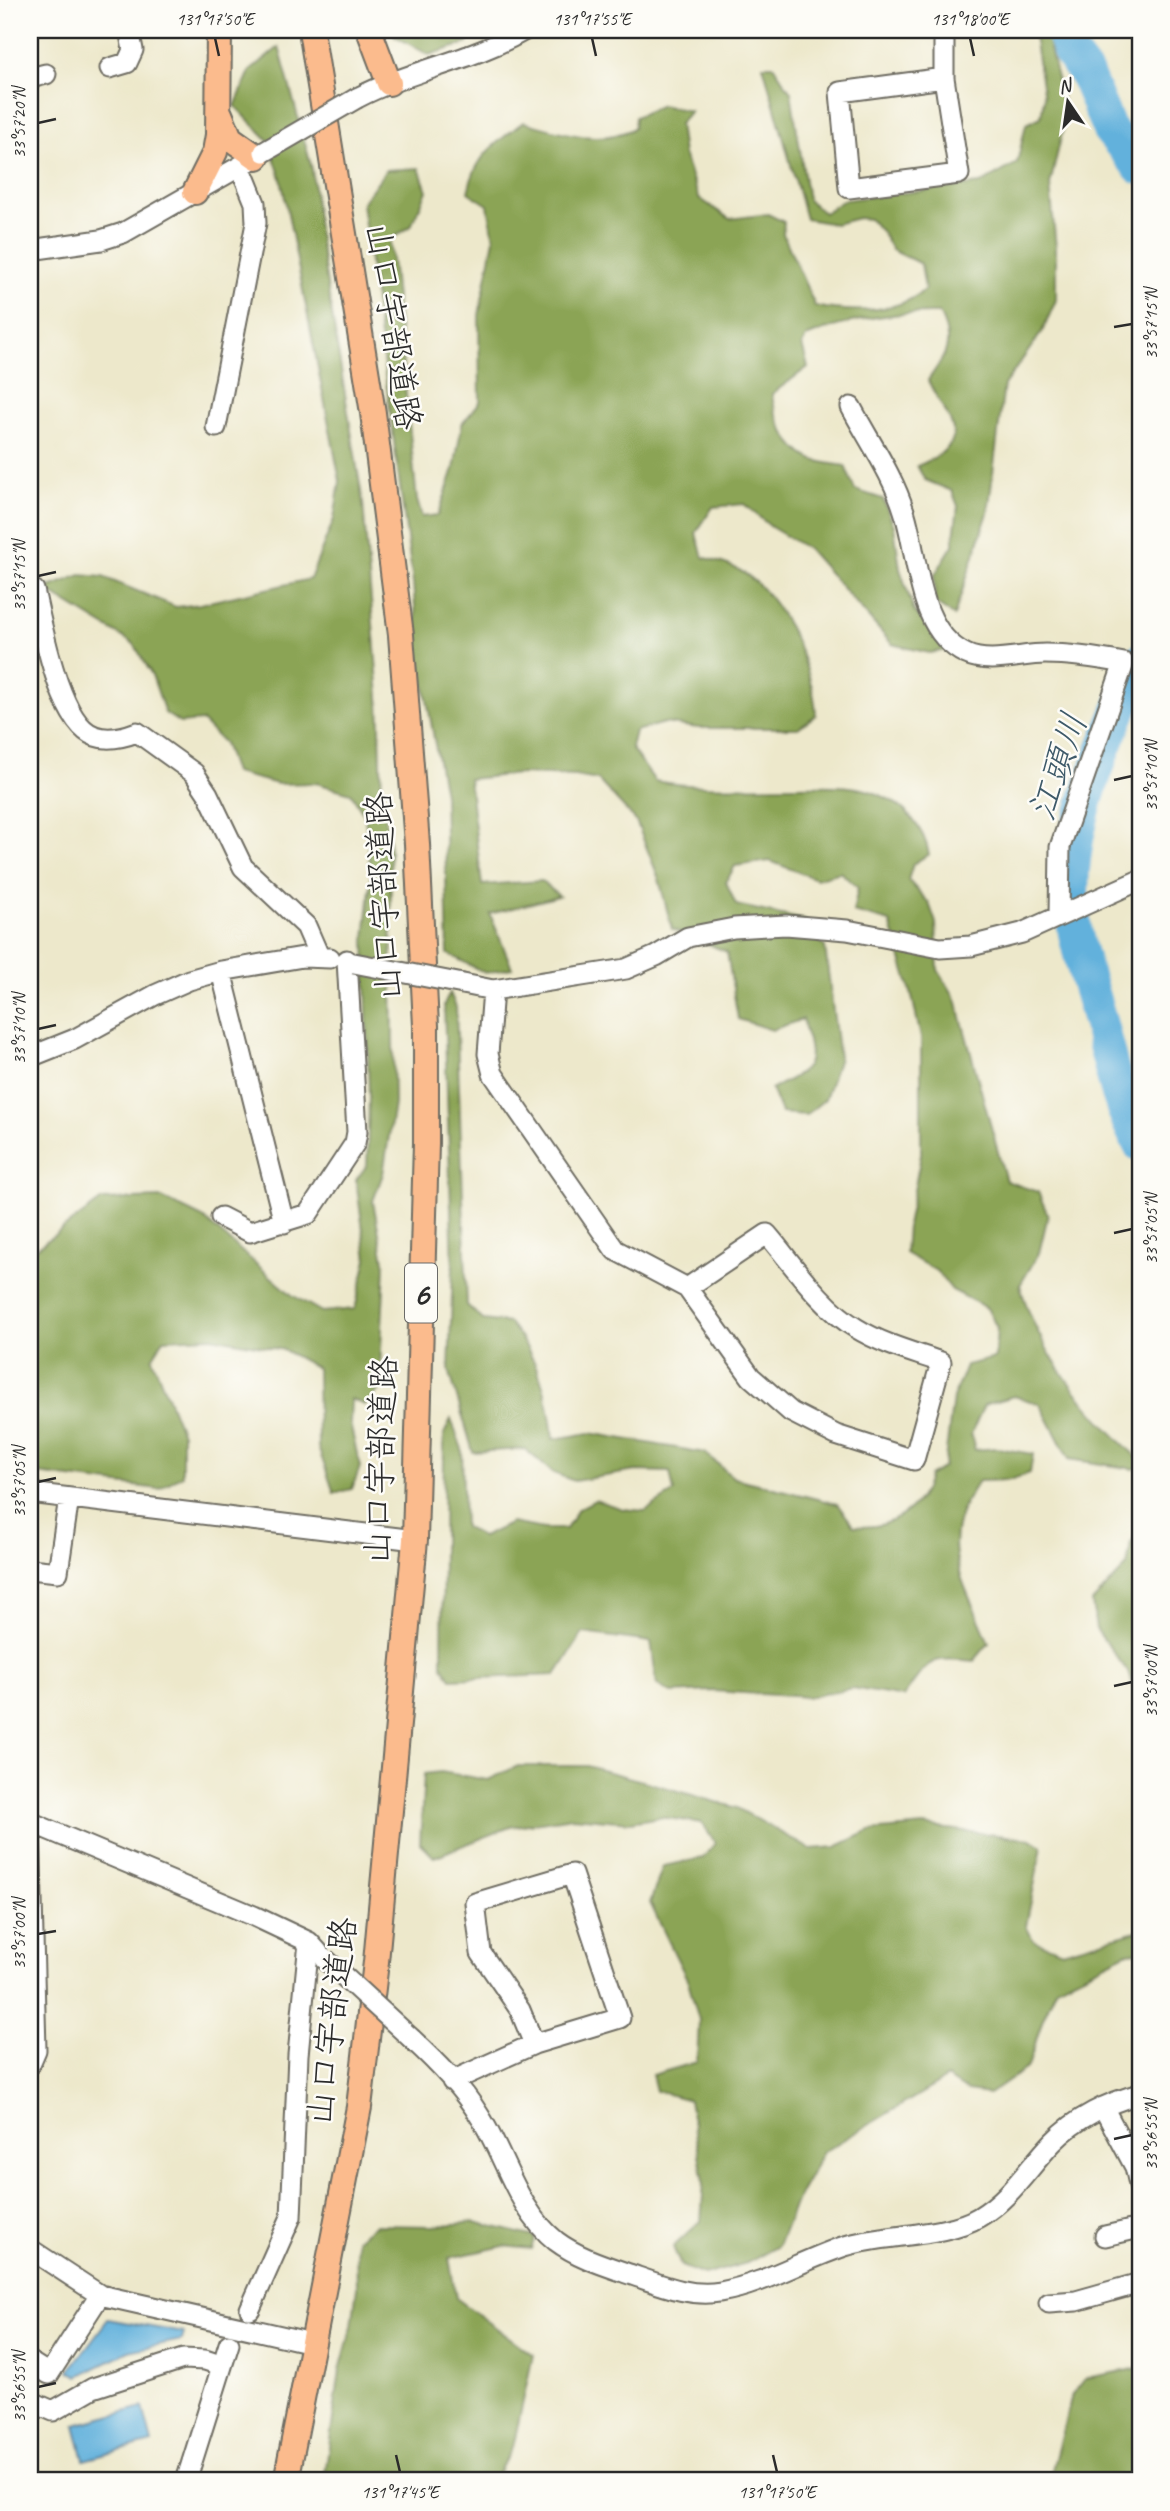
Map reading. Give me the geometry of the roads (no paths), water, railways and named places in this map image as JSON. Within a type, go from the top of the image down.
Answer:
[{"type":"main road","points":[[195,192],[215,152],[219,110],[219,30]]},
{"type":"main road","name":"山口宇部道路","points":[[300,30],[322,102]]},
{"type":"main road","name":"山口宇部道路","points":[[286,2481],[359,2107],[376,1962],[415,1540],[426,1143],[426,1026],[417,844],[401,635],[373,413],[311,30]]},
{"type":"main road","points":[[369,30],[389,83]]},
{"type":"main road","points":[[219,110],[230,138],[254,158]]},
{"type":"street","points":[[110,68],[127,63],[133,50],[129,30]]},
{"type":"street","points":[[30,250],[101,240],[123,233],[357,98],[389,83],[494,48],[525,30]]},
{"type":"street","points":[[944,30],[944,78],[959,174],[849,188],[840,92],[944,78]]},
{"type":"street","points":[[216,427],[257,223],[254,158]]},
{"type":"street","points":[[851,407],[899,499],[922,592],[935,622],[951,643],[966,654],[988,658],[1046,654],[1124,663],[1060,847],[1061,914]]},
{"type":"street","points":[[30,590],[34,590],[50,661],[81,727],[94,736],[120,739],[137,732],[194,773],[208,794],[243,867],[306,926],[319,956]]},
{"type":"street","points":[[30,1057],[75,1039],[155,995],[221,971],[319,956],[493,990],[626,969],[656,957],[688,937],[734,928],[786,925],[847,930],[940,948],[971,946],[1021,933],[1140,880]]},
{"type":"street","points":[[221,1217],[250,1232],[309,1213],[355,1143],[357,1132],[350,962]]},
{"type":"street","points":[[221,971],[284,1223]]},
{"type":"street","points":[[493,990],[488,1054],[492,1074],[615,1250],[687,1288],[751,1377],[791,1412],[836,1435],[914,1460],[941,1362],[886,1344],[853,1327],[815,1291],[767,1234],[687,1288]]},
{"type":"street","points":[[30,1493],[415,1540]]},
{"type":"street","points":[[30,1569],[58,1572],[69,1498]]},
{"type":"street","points":[[30,2064],[36,2050],[30,1822],[309,1942],[412,2039],[452,2081],[479,2115],[535,2219],[554,2239],[573,2252],[608,2266],[698,2294],[758,2283],[843,2247],[886,2235],[953,2227],[977,2218],[1008,2194],[1068,2128],[1103,2108],[1140,2094]]},
{"type":"street","points":[[452,2081],[534,2044],[621,2018],[572,1874],[475,1903],[481,1953],[520,2010],[534,2044]]},
{"type":"street","points":[[250,2309],[291,2217],[298,2055],[309,1942]]},
{"type":"street","points":[[1103,2108],[1135,2167],[1140,2189]]},
{"type":"street","points":[[1105,2236],[1140,2228]]},
{"type":"street","points":[[30,2249],[100,2295],[312,2343]]},
{"type":"street","points":[[1049,2303],[1076,2301],[1140,2283]]},
{"type":"street","points":[[30,2361],[49,2374],[100,2295]]},
{"type":"street","points":[[186,2481],[220,2365],[229,2344]]},
{"type":"street","points":[[30,2401],[53,2411],[93,2388],[183,2359],[205,2360],[220,2365]]},
{"type":"water","points":[[108,2319],[184,2333],[182,2340],[129,2351],[79,2376],[69,2371]]},
{"type":"water","points":[[143,2407],[152,2442],[84,2460],[75,2425]]},
{"type":"waterway","name":"江頭川","points":[[1062,30],[1071,54],[1086,74],[1109,129],[1140,167]]},
{"type":"waterway","name":"江頭川","points":[[1140,661],[1088,792],[1073,860],[1072,895],[1077,943],[1121,1101],[1140,1144]]}]
